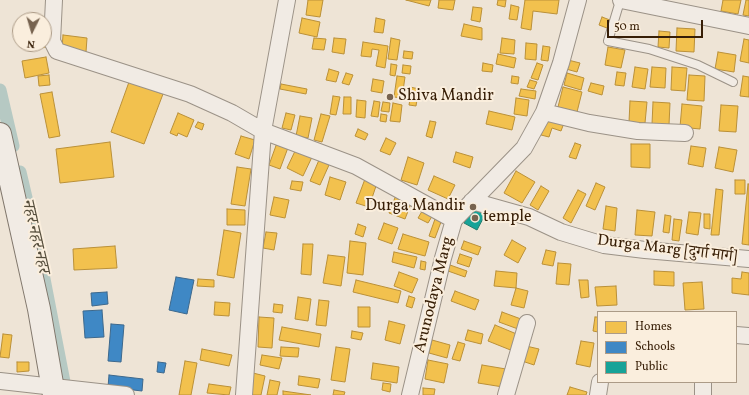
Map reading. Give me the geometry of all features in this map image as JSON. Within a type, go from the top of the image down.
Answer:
[{"type":"street","points":[[54,0],[52,41],[57,51],[190,94],[232,113],[263,131],[356,166],[454,220]]},
{"type":"street","points":[[244,395],[263,131],[287,0]]},
{"type":"street","name":"Arunodaya Marg","points":[[410,395],[443,258],[454,220],[524,148],[544,112],[561,63],[578,0]]},
{"type":"street","points":[[621,1],[749,26]]},
{"type":"street","points":[[544,112],[617,128],[638,131],[685,133]]},
{"type":"street","points":[[0,134],[40,309],[53,390]]},
{"type":"street","name":"Durga Marg [दुर्गा मार्ग]","points":[[472,201],[529,218],[561,232],[604,245],[749,259]]},
{"type":"street","points":[[506,395],[528,323]]},
{"type":"street","points":[[737,335],[749,336]]},
{"type":"street","points":[[0,381],[53,390],[78,389],[126,395]]},
{"type":"street","points":[[598,395],[600,383]]},
{"type":"street","points":[[703,383],[703,395]]},
{"type":"lane","points":[[621,1],[608,41],[663,54],[698,65],[733,82]]},
{"type":"building: Homes","points":[[308,0],[323,0],[320,17],[306,15]]},
{"type":"building: Homes","points":[[406,0],[431,0],[429,6]]},
{"type":"building: Homes","points":[[439,0],[455,0],[453,10],[438,8]]},
{"type":"building: Homes","points":[[498,0],[506,0],[505,7],[497,5]]},
{"type":"building: Homes","points":[[525,0],[559,0],[557,14],[533,11],[531,30],[521,28]]},
{"type":"building: Homes","points":[[723,0],[741,0],[738,14],[721,11]]},
{"type":"building: Homes","points":[[746,0],[749,0],[749,16],[743,15]]},
{"type":"building: Homes","points":[[511,5],[519,7],[517,20],[509,19]]},
{"type":"building: Homes","points":[[473,7],[482,8],[480,22],[471,20]]},
{"type":"building: Homes","points":[[602,17],[610,20],[607,28],[599,25]]},
{"type":"building: Homes","points":[[302,18],[320,22],[317,37],[299,33]]},
{"type":"building: Homes","points":[[376,18],[385,20],[383,33],[374,32]]},
{"type":"building: Homes","points":[[464,24],[482,28],[482,40],[461,36]]},
{"type":"building: Homes","points":[[677,28],[695,29],[694,52],[676,51]]},
{"type":"building: Homes","points":[[659,31],[670,32],[669,48],[658,47]]},
{"type":"building: Homes","points":[[63,35],[87,38],[86,52],[62,49]]},
{"type":"building: Homes","points":[[314,38],[326,39],[324,50],[312,49]]},
{"type":"building: Homes","points":[[334,38],[346,39],[344,54],[332,52]]},
{"type":"building: Homes","points":[[391,38],[400,40],[397,60],[388,59]]},
{"type":"building: Homes","points":[[502,38],[515,40],[514,54],[500,53]]},
{"type":"building: Homes","points":[[744,39],[749,40],[749,63],[740,61]]},
{"type":"building: Homes","points":[[363,42],[388,46],[385,68],[376,66],[379,50],[372,49],[371,57],[361,56]]},
{"type":"building: Homes","points":[[526,43],[537,44],[536,60],[525,59]]},
{"type":"building: Homes","points":[[543,46],[550,47],[548,61],[541,60]]},
{"type":"building: Homes","points":[[608,47],[625,50],[621,68],[605,65]]},
{"type":"building: Homes","points":[[404,51],[413,52],[412,59],[403,58]]},
{"type":"building: Homes","points":[[718,52],[736,55],[734,72],[715,69]]},
{"type":"building: Homes","points":[[498,54],[516,58],[514,68],[496,64]]},
{"type":"building: Homes","points":[[46,57],[49,73],[25,78],[22,61]]},
{"type":"building: Homes","points":[[568,60],[580,63],[577,72],[566,69]]},
{"type":"building: Homes","points":[[483,63],[493,65],[492,72],[482,71]]},
{"type":"building: Homes","points":[[537,63],[543,65],[538,80],[531,78]]},
{"type":"building: Homes","points":[[391,64],[397,65],[395,76],[390,75]]},
{"type":"building: Homes","points":[[403,65],[411,66],[410,74],[402,73]]},
{"type":"building: Homes","points":[[635,67],[648,69],[645,89],[632,87]]},
{"type":"building: Homes","points":[[652,67],[666,68],[665,88],[650,87]]},
{"type":"building: Homes","points":[[672,67],[687,68],[685,91],[671,90]]},
{"type":"building: Homes","points":[[329,69],[339,72],[336,82],[326,80]]},
{"type":"building: Homes","points":[[617,72],[626,73],[624,86],[615,85]]},
{"type":"building: Homes","points":[[346,73],[353,75],[349,85],[342,83]]},
{"type":"building: Homes","points":[[567,73],[584,78],[581,90],[564,85]]},
{"type":"building: Homes","points":[[49,75],[50,85],[39,86],[38,76]]},
{"type":"building: Homes","points":[[689,75],[705,76],[704,101],[687,100]]},
{"type":"building: Homes","points":[[397,76],[405,77],[402,98],[394,97]]},
{"type":"building: Homes","points":[[512,76],[519,77],[518,84],[511,83]]},
{"type":"building: Homes","points":[[743,76],[749,77],[749,97],[740,96]]},
{"type":"building: Homes","points":[[373,79],[384,81],[382,93],[371,91]]},
{"type":"building: Homes","points":[[530,80],[537,82],[534,89],[527,87]]},
{"type":"building: Homes","points":[[129,82],[163,94],[144,144],[111,132]]},
{"type":"building: Homes","points":[[591,83],[604,86],[602,95],[588,91]]},
{"type":"building: Homes","points":[[281,84],[307,89],[306,94],[280,89]]},
{"type":"building: Homes","points":[[410,87],[419,89],[417,99],[408,97]]},
{"type":"building: Homes","points":[[563,87],[582,92],[577,112],[558,107]]},
{"type":"building: Homes","points":[[521,89],[536,91],[535,99],[519,96]]},
{"type":"building: Homes","points":[[52,92],[60,136],[49,138],[40,94]]},
{"type":"building: Homes","points":[[333,96],[340,97],[336,115],[330,114]]},
{"type":"building: Homes","points":[[344,97],[351,97],[351,114],[343,114]]},
{"type":"building: Homes","points":[[516,98],[529,100],[527,116],[514,114]]},
{"type":"building: Homes","points":[[410,99],[417,100],[416,106],[409,105]]},
{"type":"building: Homes","points":[[357,100],[366,101],[365,118],[356,117]]},
{"type":"building: Homes","points":[[374,101],[380,102],[378,117],[371,116]]},
{"type":"building: Homes","points":[[630,101],[647,102],[645,123],[629,122]]},
{"type":"building: Homes","points":[[383,102],[390,103],[389,112],[381,111]]},
{"type":"building: Homes","points":[[653,102],[670,103],[669,125],[652,124]]},
{"type":"building: Homes","points":[[393,103],[402,105],[400,122],[390,121]]},
{"type":"building: Homes","points":[[682,104],[702,106],[700,129],[680,127]]},
{"type":"building: Homes","points":[[721,105],[738,106],[736,132],[719,131]]},
{"type":"building: Homes","points":[[489,111],[515,117],[512,130],[486,124]]},
{"type":"building: Homes","points":[[178,113],[194,120],[187,137],[178,133],[177,136],[170,133]]},
{"type":"building: Homes","points":[[286,113],[295,115],[291,130],[282,128]]},
{"type":"building: Homes","points":[[321,114],[330,116],[322,142],[314,140]]},
{"type":"building: Homes","points":[[381,114],[387,115],[386,122],[380,121]]},
{"type":"building: Homes","points":[[300,116],[312,118],[308,138],[296,136]]},
{"type":"building: Homes","points":[[547,117],[564,123],[561,131],[552,128],[549,137],[541,135]]},
{"type":"building: Homes","points":[[430,121],[436,122],[432,138],[426,136]]},
{"type":"building: Homes","points":[[198,122],[204,124],[202,130],[195,127]]},
{"type":"building: Homes","points":[[358,129],[368,134],[365,140],[355,136]]},
{"type":"building: Homes","points":[[241,136],[255,140],[249,159],[235,154]]},
{"type":"building: Homes","points":[[386,138],[396,143],[390,155],[380,151]]},
{"type":"building: Homes","points":[[278,140],[289,145],[280,169],[269,165]]},
{"type":"building: Homes","points":[[110,142],[114,177],[60,183],[56,149]]},
{"type":"building: Homes","points":[[575,143],[581,145],[576,159],[569,157]]},
{"type":"building: Homes","points":[[631,144],[650,144],[650,168],[631,167]]},
{"type":"building: Homes","points":[[691,146],[706,148],[703,167],[688,164]]},
{"type":"building: Homes","points":[[719,147],[737,150],[733,172],[715,168]]},
{"type":"building: Homes","points":[[296,149],[312,157],[303,176],[287,168]]},
{"type":"building: Homes","points":[[456,152],[473,157],[470,168],[453,162]]},
{"type":"building: Homes","points":[[408,157],[424,163],[417,185],[401,180]]},
{"type":"building: Homes","points":[[319,160],[329,165],[320,185],[310,181]]},
{"type":"building: Homes","points":[[237,167],[251,169],[245,206],[231,204]]},
{"type":"building: Homes","points":[[516,171],[535,182],[522,203],[504,193]]},
{"type":"building: Homes","points":[[434,176],[455,185],[448,199],[428,190]]},
{"type":"building: Homes","points":[[330,177],[346,182],[340,200],[325,195]]},
{"type":"building: Homes","points":[[365,179],[377,183],[369,207],[356,203]]},
{"type":"building: Homes","points":[[735,180],[745,180],[745,194],[735,194]]},
{"type":"building: Homes","points":[[292,181],[303,182],[301,191],[290,189]]},
{"type":"building: Homes","points":[[596,183],[605,187],[595,210],[586,206]]},
{"type":"building: Homes","points":[[749,184],[749,245],[742,244]]},
{"type":"building: Homes","points":[[541,186],[549,191],[538,210],[530,205]]},
{"type":"building: Homes","points":[[716,189],[723,190],[719,235],[711,235]]},
{"type":"building: Homes","points":[[578,190],[586,194],[571,223],[563,218]]},
{"type":"building: Homes","points":[[396,195],[412,201],[405,219],[389,213]]},
{"type":"building: Homes","points":[[274,197],[289,200],[285,218],[270,215]]},
{"type":"building: Homes","points":[[606,206],[617,208],[615,231],[603,229]]},
{"type":"building: Homes","points":[[424,208],[434,213],[428,223],[418,218]]},
{"type":"building: Homes","points":[[227,209],[245,210],[245,225],[227,225]]},
{"type":"building: Homes","points":[[637,210],[655,212],[652,236],[635,235]]},
{"type":"building: Homes","points":[[689,212],[701,213],[698,235],[686,233]]},
{"type":"building: Homes","points":[[704,214],[710,214],[710,229],[704,228]]},
{"type":"building: Homes","points":[[665,215],[671,216],[669,233],[663,232]]},
{"type":"building: Homes","points":[[435,219],[441,222],[435,238],[429,236]]},
{"type":"building: Homes","points":[[674,219],[682,220],[679,241],[672,240]]},
{"type":"building: Homes","points":[[384,223],[398,228],[392,244],[378,239]]},
{"type":"building: Homes","points":[[358,224],[366,227],[363,237],[355,234]]},
{"type":"building: Homes","points":[[224,230],[241,233],[234,278],[217,275]]},
{"type":"building: Homes","points":[[266,232],[277,233],[274,250],[263,248]]},
{"type":"building: Homes","points":[[403,234],[429,242],[425,256],[398,249]]},
{"type":"building: Homes","points":[[512,240],[526,248],[518,263],[504,255]]},
{"type":"building: Homes","points":[[350,241],[366,243],[363,275],[347,273]]},
{"type":"building: Homes","points":[[464,241],[481,247],[478,255],[461,249]]},
{"type":"building: Homes","points":[[303,244],[313,244],[311,275],[301,274]]},
{"type":"building: Homes","points":[[115,246],[117,268],[74,270],[73,249]]},
{"type":"building: Homes","points":[[546,250],[556,252],[553,266],[542,264]]},
{"type":"building: Homes","points":[[394,252],[417,257],[414,268],[392,262]]},
{"type":"building: Homes","points":[[460,254],[472,258],[469,267],[457,263]]},
{"type":"building: Homes","points":[[328,255],[345,257],[341,286],[323,283]]},
{"type":"building: Homes","points":[[421,261],[426,262],[425,270],[420,269]]},
{"type":"building: Homes","points":[[558,263],[571,264],[569,285],[556,284]]},
{"type":"building: Homes","points":[[450,265],[467,271],[465,277],[448,271]]},
{"type":"building: Homes","points":[[496,271],[517,273],[516,288],[494,286]]},
{"type":"building: Homes","points":[[654,271],[674,272],[674,286],[654,285]]},
{"type":"building: Homes","points":[[399,272],[418,279],[412,293],[394,286]]},
{"type":"building: Homes","points":[[742,272],[749,273],[749,295],[732,293],[732,278],[741,279]]},
{"type":"building: Homes","points":[[198,279],[214,280],[214,287],[197,286]]},
{"type":"building: Homes","points":[[356,280],[401,291],[398,303],[353,292]]},
{"type":"building: Homes","points":[[579,280],[588,280],[589,297],[581,298]]},
{"type":"building: Homes","points":[[702,282],[704,309],[685,310],[683,283]]},
{"type":"building: Homes","points":[[616,286],[617,305],[597,306],[595,287]]},
{"type":"building: Homes","points":[[516,288],[528,291],[524,308],[511,305]]},
{"type":"building: Homes","points":[[455,291],[479,300],[475,310],[451,301]]},
{"type":"building: Homes","points":[[409,296],[415,298],[412,308],[406,306]]},
{"type":"building: Homes","points":[[298,297],[311,299],[308,321],[295,319]]},
{"type":"building: Homes","points":[[319,300],[329,301],[326,326],[316,325]]},
{"type":"building: Homes","points":[[215,302],[230,303],[229,316],[214,315]]},
{"type":"building: Homes","points":[[274,304],[283,305],[282,313],[273,312]]},
{"type":"building: Homes","points":[[358,307],[370,307],[370,327],[358,327]]},
{"type":"building: Homes","points":[[502,312],[521,319],[518,329],[499,322]]},
{"type":"building: Homes","points":[[259,317],[274,318],[272,348],[258,347]]},
{"type":"building: Homes","points":[[595,317],[597,317],[597,332],[593,331]]},
{"type":"building: Homes","points":[[389,321],[405,325],[400,344],[385,340]]},
{"type":"building: Homes","points":[[495,325],[519,335],[513,351],[488,341]]},
{"type":"building: Homes","points":[[282,327],[321,334],[319,347],[279,340]]},
{"type":"building: Homes","points":[[468,330],[483,334],[481,344],[465,340]]},
{"type":"building: Homes","points":[[352,331],[363,333],[361,340],[351,338]]},
{"type":"building: Homes","points":[[3,334],[12,335],[9,358],[0,357]]},
{"type":"building: Homes","points":[[432,340],[450,345],[447,358],[429,353]]},
{"type":"building: Homes","points":[[581,341],[594,343],[590,367],[576,364]]},
{"type":"building: Homes","points":[[458,342],[465,344],[460,361],[452,359]]},
{"type":"building: Homes","points":[[526,346],[539,349],[534,365],[522,361]]},
{"type":"building: Homes","points":[[281,347],[299,348],[298,357],[280,356]]},
{"type":"building: Homes","points":[[336,347],[350,349],[345,382],[331,380]]},
{"type":"building: Homes","points":[[202,349],[232,355],[229,366],[200,360]]},
{"type":"building: Homes","points":[[262,355],[282,358],[279,369],[260,365]]},
{"type":"building: Homes","points":[[428,360],[448,364],[444,383],[425,379]]},
{"type":"building: Homes","points":[[185,361],[197,363],[191,395],[179,395]]},
{"type":"building: Homes","points":[[17,362],[29,362],[29,371],[17,372]]},
{"type":"building: Homes","points":[[373,363],[399,367],[397,383],[371,379]]},
{"type":"building: Homes","points":[[482,365],[506,369],[503,387],[478,383]]},
{"type":"building: Homes","points":[[253,373],[265,376],[261,395],[249,395]]},
{"type":"building: Homes","points":[[299,376],[320,379],[318,388],[298,385]]},
{"type":"building: Homes","points":[[270,380],[280,382],[277,395],[267,395]]},
{"type":"building: Homes","points":[[383,383],[391,384],[390,392],[382,390]]},
{"type":"building: Homes","points":[[209,384],[231,387],[229,395],[207,393]]},
{"type":"building: Homes","points":[[570,387],[587,392],[586,395],[567,395]]},
{"type":"building: Homes","points":[[423,388],[435,389],[434,395],[423,395]]},
{"type":"building: Homes","points":[[334,390],[345,392],[344,395],[333,395]]},
{"type":"building: Homes","points":[[283,391],[311,395],[283,395]]},
{"type":"building: Schools","points":[[176,277],[194,280],[187,314],[169,310]]},
{"type":"building: Schools","points":[[107,292],[108,304],[92,306],[91,293]]},
{"type":"building: Schools","points":[[102,310],[104,337],[85,338],[83,311]]},
{"type":"building: Schools","points":[[111,324],[124,325],[121,362],[108,361]]},
{"type":"building: Schools","points":[[158,362],[166,363],[164,373],[157,372]]},
{"type":"building: Schools","points":[[109,375],[143,379],[142,391],[108,387]]},
{"type":"building: Public","name":"temple","points":[[473,207],[486,213],[477,230],[464,223]]},
{"type":"waterway","name":"नहर नहर नहर","points":[[0,90],[13,146]]},
{"type":"waterway","name":"नहर नहर नहर","points":[[20,172],[39,253],[64,382]]},
{"type":"place","name":"Shiva Mandir","points":[[390,97]]},
{"type":"place","name":"Durga Mandir","points":[[473,207]]},
{"type":"place","name":"temple","points":[[475,218]]}]
